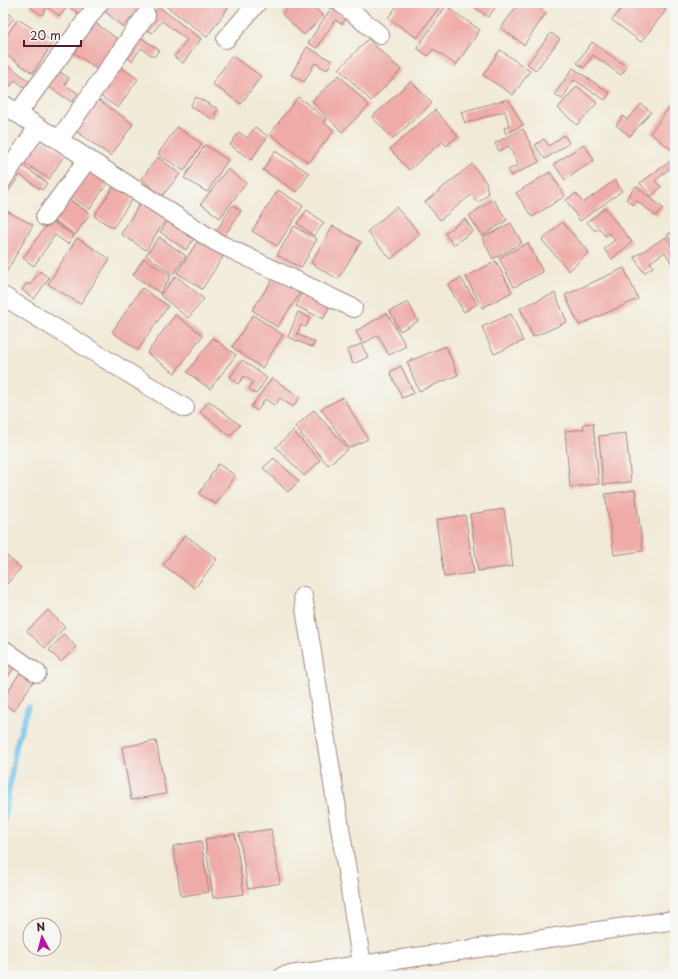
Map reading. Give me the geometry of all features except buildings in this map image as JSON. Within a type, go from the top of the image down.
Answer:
[{"type":"street","points":[[99,3],[10,109],[216,242],[353,308]]},
{"type":"street","points":[[226,39],[257,3]]},
{"type":"street","points":[[341,3],[380,35]]},
{"type":"street","points":[[59,140],[146,15]]},
{"type":"street","points":[[3,179],[38,127]]},
{"type":"street","points":[[46,217],[88,159]]},
{"type":"street","points":[[3,296],[186,408]]},
{"type":"street","points":[[303,596],[363,970]]},
{"type":"street","points":[[3,649],[37,673]]},
{"type":"street","points":[[283,976],[363,970],[675,920]]},
{"type":"waterway","points":[[3,825],[16,746],[28,707]]}]
